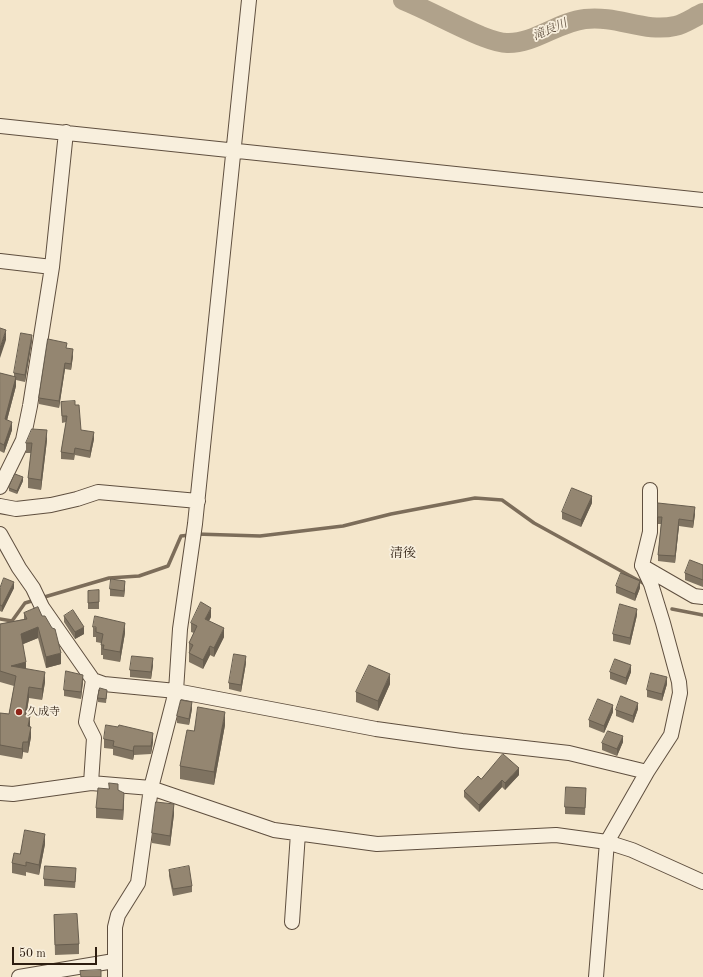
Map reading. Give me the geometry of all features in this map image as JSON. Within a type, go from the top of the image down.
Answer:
[{"type":"street","points":[[115,977],[115,928],[118,915],[138,883],[151,788],[176,691],[180,629],[198,501],[249,0]]},
{"type":"street","points":[[0,126],[703,200]]},
{"type":"street","points":[[0,487],[22,440],[30,406],[52,267],[66,132]]},
{"type":"street","points":[[0,261],[52,267]]},
{"type":"street","points":[[596,977],[607,842],[647,772],[671,735],[680,693],[679,682],[652,584],[642,566],[650,532],[650,490]]},
{"type":"street","points":[[0,506],[16,509],[51,505],[77,500],[98,492],[198,501]]},
{"type":"street","points":[[0,534],[19,568],[34,588],[42,606],[93,680],[104,684],[124,687],[176,691],[376,729],[462,742],[569,753],[647,772]]},
{"type":"street","points":[[642,566],[694,596],[703,596]]},
{"type":"street","points":[[91,783],[94,738],[86,722],[93,680]]},
{"type":"street","points":[[0,793],[13,794],[91,783],[151,788],[274,830],[377,844],[556,835],[607,842],[632,850],[703,882]]},
{"type":"street","points":[[292,922],[298,833]]},
{"type":"street","points":[[19,977],[114,961]]},
{"type":"building","points":[[0,328],[6,330],[0,348]]},
{"type":"building","points":[[21,333],[32,335],[25,375],[14,373]]},
{"type":"building","points":[[48,339],[67,343],[66,348],[73,349],[71,364],[65,363],[59,401],[39,398]]},
{"type":"building","points":[[0,373],[16,377],[5,419],[12,422],[4,445],[0,443]]},
{"type":"building","points":[[75,401],[75,405],[79,405],[81,430],[94,432],[90,451],[75,448],[74,454],[61,452],[67,416],[62,416],[61,402]]},
{"type":"building","points":[[32,429],[47,430],[41,480],[28,478],[32,443],[26,443]]},
{"type":"building","points":[[15,474],[23,477],[17,491],[9,488]]},
{"type":"building","points":[[572,488],[592,496],[581,520],[562,512]]},
{"type":"building","points":[[658,503],[695,507],[693,521],[679,519],[675,556],[658,555],[662,517],[658,517]]},
{"type":"building","points":[[690,560],[703,565],[703,580],[685,573]]},
{"type":"building","points":[[621,573],[640,581],[635,594],[616,586]]},
{"type":"building","points":[[4,578],[14,582],[2,606],[0,605],[0,588]]},
{"type":"building","points":[[111,579],[125,581],[124,591],[110,589]]},
{"type":"building","points":[[99,590],[99,602],[88,603],[88,591]]},
{"type":"building","points":[[201,602],[211,608],[205,619],[224,628],[214,648],[210,646],[203,660],[189,653],[193,645],[189,643],[197,626],[191,623]]},
{"type":"building","points":[[620,604],[637,609],[630,638],[613,634]]},
{"type":"building","points":[[38,607],[42,616],[45,616],[52,628],[55,629],[61,653],[46,657],[38,627],[21,634],[26,662],[11,666],[45,672],[42,689],[29,687],[25,715],[30,716],[28,726],[31,727],[28,742],[23,742],[22,749],[0,745],[0,713],[9,714],[16,676],[0,671],[0,624],[27,619],[24,613]]},
{"type":"building","points":[[73,610],[84,627],[75,632],[64,616]]},
{"type":"building","points":[[95,616],[125,623],[120,652],[103,649],[104,645],[101,645],[103,634],[96,632],[96,627],[93,627]]},
{"type":"building","points":[[234,654],[246,656],[241,685],[229,683]]},
{"type":"building","points":[[132,656],[153,658],[151,672],[130,670]]},
{"type":"building","points":[[615,659],[631,665],[626,678],[610,672]]},
{"type":"building","points":[[369,665],[390,674],[378,701],[356,692]]},
{"type":"building","points":[[66,671],[83,675],[81,692],[64,690]]},
{"type":"building","points":[[651,673],[667,677],[662,694],[647,690]]},
{"type":"building","points":[[100,688],[107,690],[106,699],[98,698]]},
{"type":"building","points":[[621,696],[638,703],[633,716],[616,710]]},
{"type":"building","points":[[598,699],[613,705],[604,726],[589,720]]},
{"type":"building","points":[[181,700],[192,702],[189,719],[177,716]]},
{"type":"building","points":[[198,707],[225,712],[214,772],[180,766],[187,730],[194,731]]},
{"type":"building","points":[[106,725],[118,727],[119,725],[153,733],[151,746],[134,746],[133,751],[113,746],[114,741],[104,739]]},
{"type":"building","points":[[608,731],[623,736],[617,749],[602,743]]},
{"type":"building","points":[[503,754],[519,768],[505,783],[502,780],[479,805],[464,791],[478,776],[481,779]]},
{"type":"building","points":[[109,783],[118,784],[118,790],[124,793],[123,810],[96,808],[98,788],[109,789]]},
{"type":"building","points":[[566,787],[586,788],[585,808],[565,807]]},
{"type":"building","points":[[156,802],[174,804],[170,836],[152,833]]},
{"type":"building","points":[[25,830],[45,834],[39,865],[26,862],[26,866],[12,863],[14,853],[20,854]]},
{"type":"building","points":[[45,866],[76,868],[75,882],[44,879]]},
{"type":"building","points":[[189,866],[192,886],[173,889],[169,870]]},
{"type":"building","points":[[77,914],[79,944],[55,945],[54,915]]},
{"type":"building","points":[[101,970],[101,977],[81,977],[80,971]]},
{"type":"waterway","name":"滝良川","points":[[403,0],[481,36],[497,42],[507,43],[527,40],[565,24],[585,19],[608,19],[642,26],[664,28],[682,24],[703,13]]},
{"type":"waterway","points":[[196,534],[260,536],[343,526],[391,514],[475,498],[502,500],[534,523],[643,583]]},
{"type":"waterway","points":[[41,598],[109,578],[139,576],[168,566],[181,536],[190,535]]},
{"type":"waterway","points":[[0,619],[12,621],[25,603],[35,600]]},
{"type":"waterway","points":[[672,609],[703,615]]},
{"type":"place","name":"久成寺","points":[[19,712]]},
{"type":"district","name":"清後","points":[[403,554]]}]
